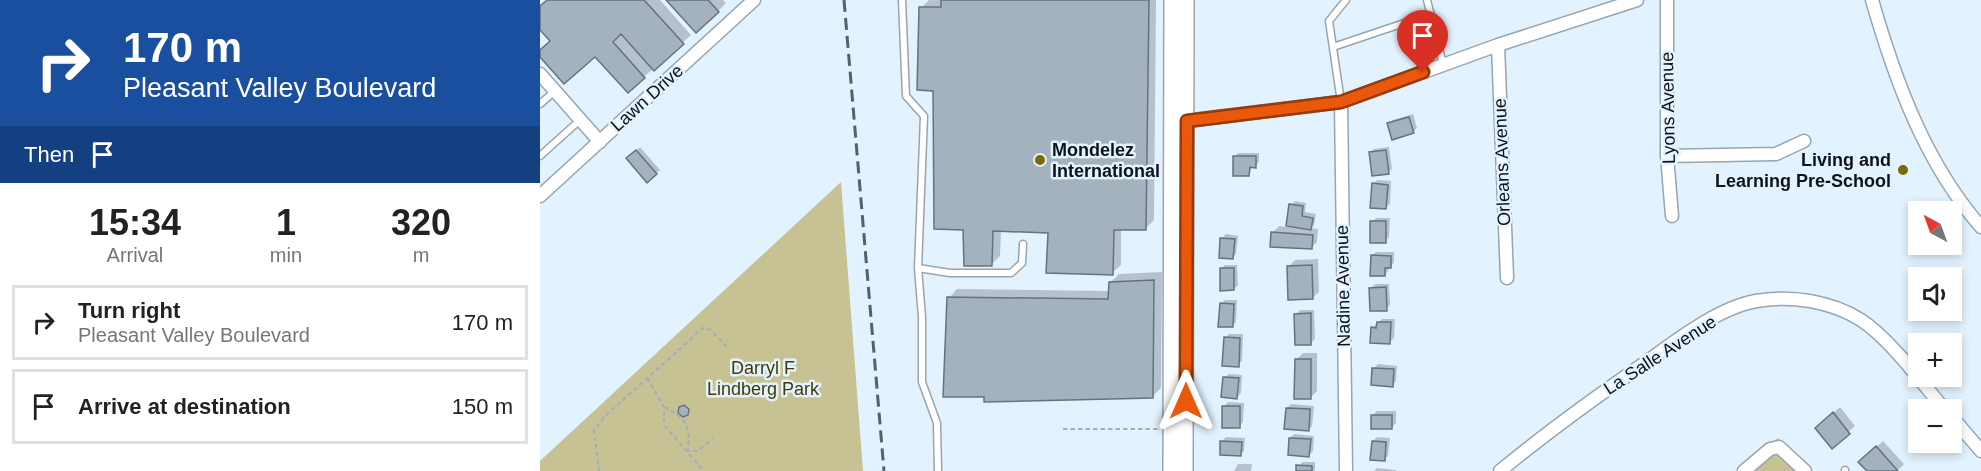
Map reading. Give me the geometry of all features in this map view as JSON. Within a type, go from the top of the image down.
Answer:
[{"type":"street","name":"Lawn Drive","points":[[540,196],[754,0]]},
{"type":"street","points":[[1172,0],[1180,122],[1185,471]]},
{"type":"street","points":[[1171,471],[1180,122],[1186,0]]},
{"type":"street","points":[[1180,122],[1341,102],[1498,45],[1637,0]]},
{"type":"street","name":"Lyons Avenue","points":[[1667,0],[1667,156],[1672,216]]},
{"type":"street","points":[[1872,0],[1889,59],[1916,125],[1959,202],[1981,227]]},
{"type":"street","name":"Orleans Avenue","points":[[1498,45],[1507,279]]},
{"type":"street","points":[[540,74],[600,141]]},
{"type":"street","name":"Nadine Avenue","points":[[1341,102],[1346,471]]},
{"type":"street","points":[[1667,156],[1776,154],[1804,141]]},
{"type":"street","name":"La Salle Avenue","points":[[1500,471],[1554,427],[1667,347],[1709,320],[1754,302],[1786,298],[1820,303],[1861,321],[1893,350],[1935,399]]},
{"type":"street","points":[[1962,429],[1981,451]]},
{"type":"street","points":[[1746,471],[1770,449],[1779,447],[1805,471]]},
{"type":"lane","points":[[902,0],[906,96],[924,116],[918,268],[922,317],[922,382],[938,423],[938,471]]},
{"type":"lane","points":[[1341,102],[1329,21],[1346,0]]},
{"type":"lane","points":[[1427,0],[1443,64]]},
{"type":"lane","points":[[1333,47],[1431,14]]},
{"type":"lane","points":[[540,104],[555,91]]},
{"type":"lane","points":[[540,156],[580,120]]},
{"type":"lane","points":[[918,268],[950,273],[1011,273],[1022,263],[1023,244]]},
{"type":"lane","points":[[1746,471],[1770,451],[1778,449],[1800,471]]},
{"type":"path","points":[[599,471],[594,431],[604,417],[703,328],[711,330],[728,347]]},
{"type":"path","points":[[647,378],[664,407],[664,425],[702,469]]},
{"type":"path","points":[[664,407],[682,417],[689,433],[688,451]]},
{"type":"path","points":[[1063,429],[1158,429]]},
{"type":"path","points":[[688,451],[697,451],[713,439]]},
{"type":"green space","name":"Darryl F Lindberg Park","points":[[841,182],[863,471],[540,471],[540,461]]},
{"type":"green space","points":[[1778,438],[1807,471],[1741,471]]},
{"type":"building","points":[[547,0],[644,0],[684,44],[654,71],[621,34],[613,42],[645,78],[628,93],[595,57],[564,84],[540,57],[540,50],[550,41],[540,30],[540,6]]},
{"type":"building","points":[[666,0],[708,0],[719,12],[696,33]]},
{"type":"building","name":"Mondelez International","points":[[941,0],[1149,0],[1146,230],[1114,230],[1113,275],[1046,273],[1048,233],[993,231],[992,266],[964,266],[963,230],[934,229],[933,91],[917,90],[919,7],[941,7]]},
{"type":"building","points":[[1409,117],[1414,133],[1392,140],[1387,123]]},
{"type":"building","points":[[636,150],[657,174],[647,183],[626,158]]},
{"type":"building","points":[[1386,150],[1389,174],[1372,176],[1369,152]]},
{"type":"building","points":[[1233,156],[1256,156],[1256,168],[1250,167],[1249,176],[1233,176]]},
{"type":"building","points":[[1372,183],[1388,185],[1386,209],[1370,208]]},
{"type":"building","points":[[1289,204],[1303,206],[1302,216],[1313,218],[1311,230],[1286,226]]},
{"type":"building","points":[[1370,221],[1386,221],[1386,243],[1370,243]]},
{"type":"building","points":[[1271,232],[1313,235],[1312,249],[1270,247]]},
{"type":"building","points":[[1220,238],[1235,239],[1233,259],[1219,258]]},
{"type":"building","points":[[1371,255],[1391,256],[1391,268],[1385,268],[1385,276],[1370,276]]},
{"type":"building","points":[[1312,265],[1313,299],[1288,300],[1287,266]]},
{"type":"building","points":[[1220,268],[1234,268],[1234,290],[1220,291]]},
{"type":"building","points":[[1154,280],[1153,398],[984,402],[984,397],[943,397],[947,297],[1108,299],[1109,282]]},
{"type":"building","points":[[1386,287],[1387,311],[1370,311],[1369,288]]},
{"type":"building","points":[[1220,303],[1234,304],[1233,327],[1218,327]]},
{"type":"building","points":[[1311,313],[1311,345],[1295,345],[1294,314]]},
{"type":"building","points":[[1377,322],[1391,322],[1390,344],[1370,343],[1371,327],[1376,328]]},
{"type":"building","points":[[1224,337],[1240,338],[1239,367],[1222,366]]},
{"type":"building","points":[[1295,359],[1311,359],[1311,399],[1294,399]]},
{"type":"building","points":[[1372,368],[1394,369],[1393,387],[1371,385]]},
{"type":"building","points":[[1223,377],[1239,378],[1237,399],[1221,397]]},
{"type":"building","points":[[684,405],[689,409],[688,415],[683,417],[678,413],[679,407]]},
{"type":"building","points":[[1222,406],[1240,406],[1240,428],[1222,428]]},
{"type":"building","points":[[1286,408],[1310,409],[1309,431],[1284,429]]},
{"type":"building","points":[[1833,412],[1850,434],[1832,449],[1815,428]]},
{"type":"building","points":[[1371,415],[1392,415],[1392,429],[1371,429]]},
{"type":"building","points":[[1289,438],[1311,439],[1309,457],[1288,455]]},
{"type":"building","points":[[1220,441],[1242,442],[1241,456],[1220,455]]},
{"type":"building","points":[[1372,441],[1386,442],[1385,461],[1370,460]]},
{"type":"building","points":[[1876,446],[1898,471],[1867,471],[1858,462]]},
{"type":"building","points":[[1296,465],[1312,466],[1312,471],[1296,471]]},
{"type":"railway","points":[[844,0],[884,471]]},
{"type":"place","name":"Mondelez International","points":[[1040,160]]},
{"type":"place","name":"Living and Learning Pre-School","points":[[1903,170]]},
{"type":"route","points":[[1186,401],[1187,121],[1341,102],[1423,72]]}]
